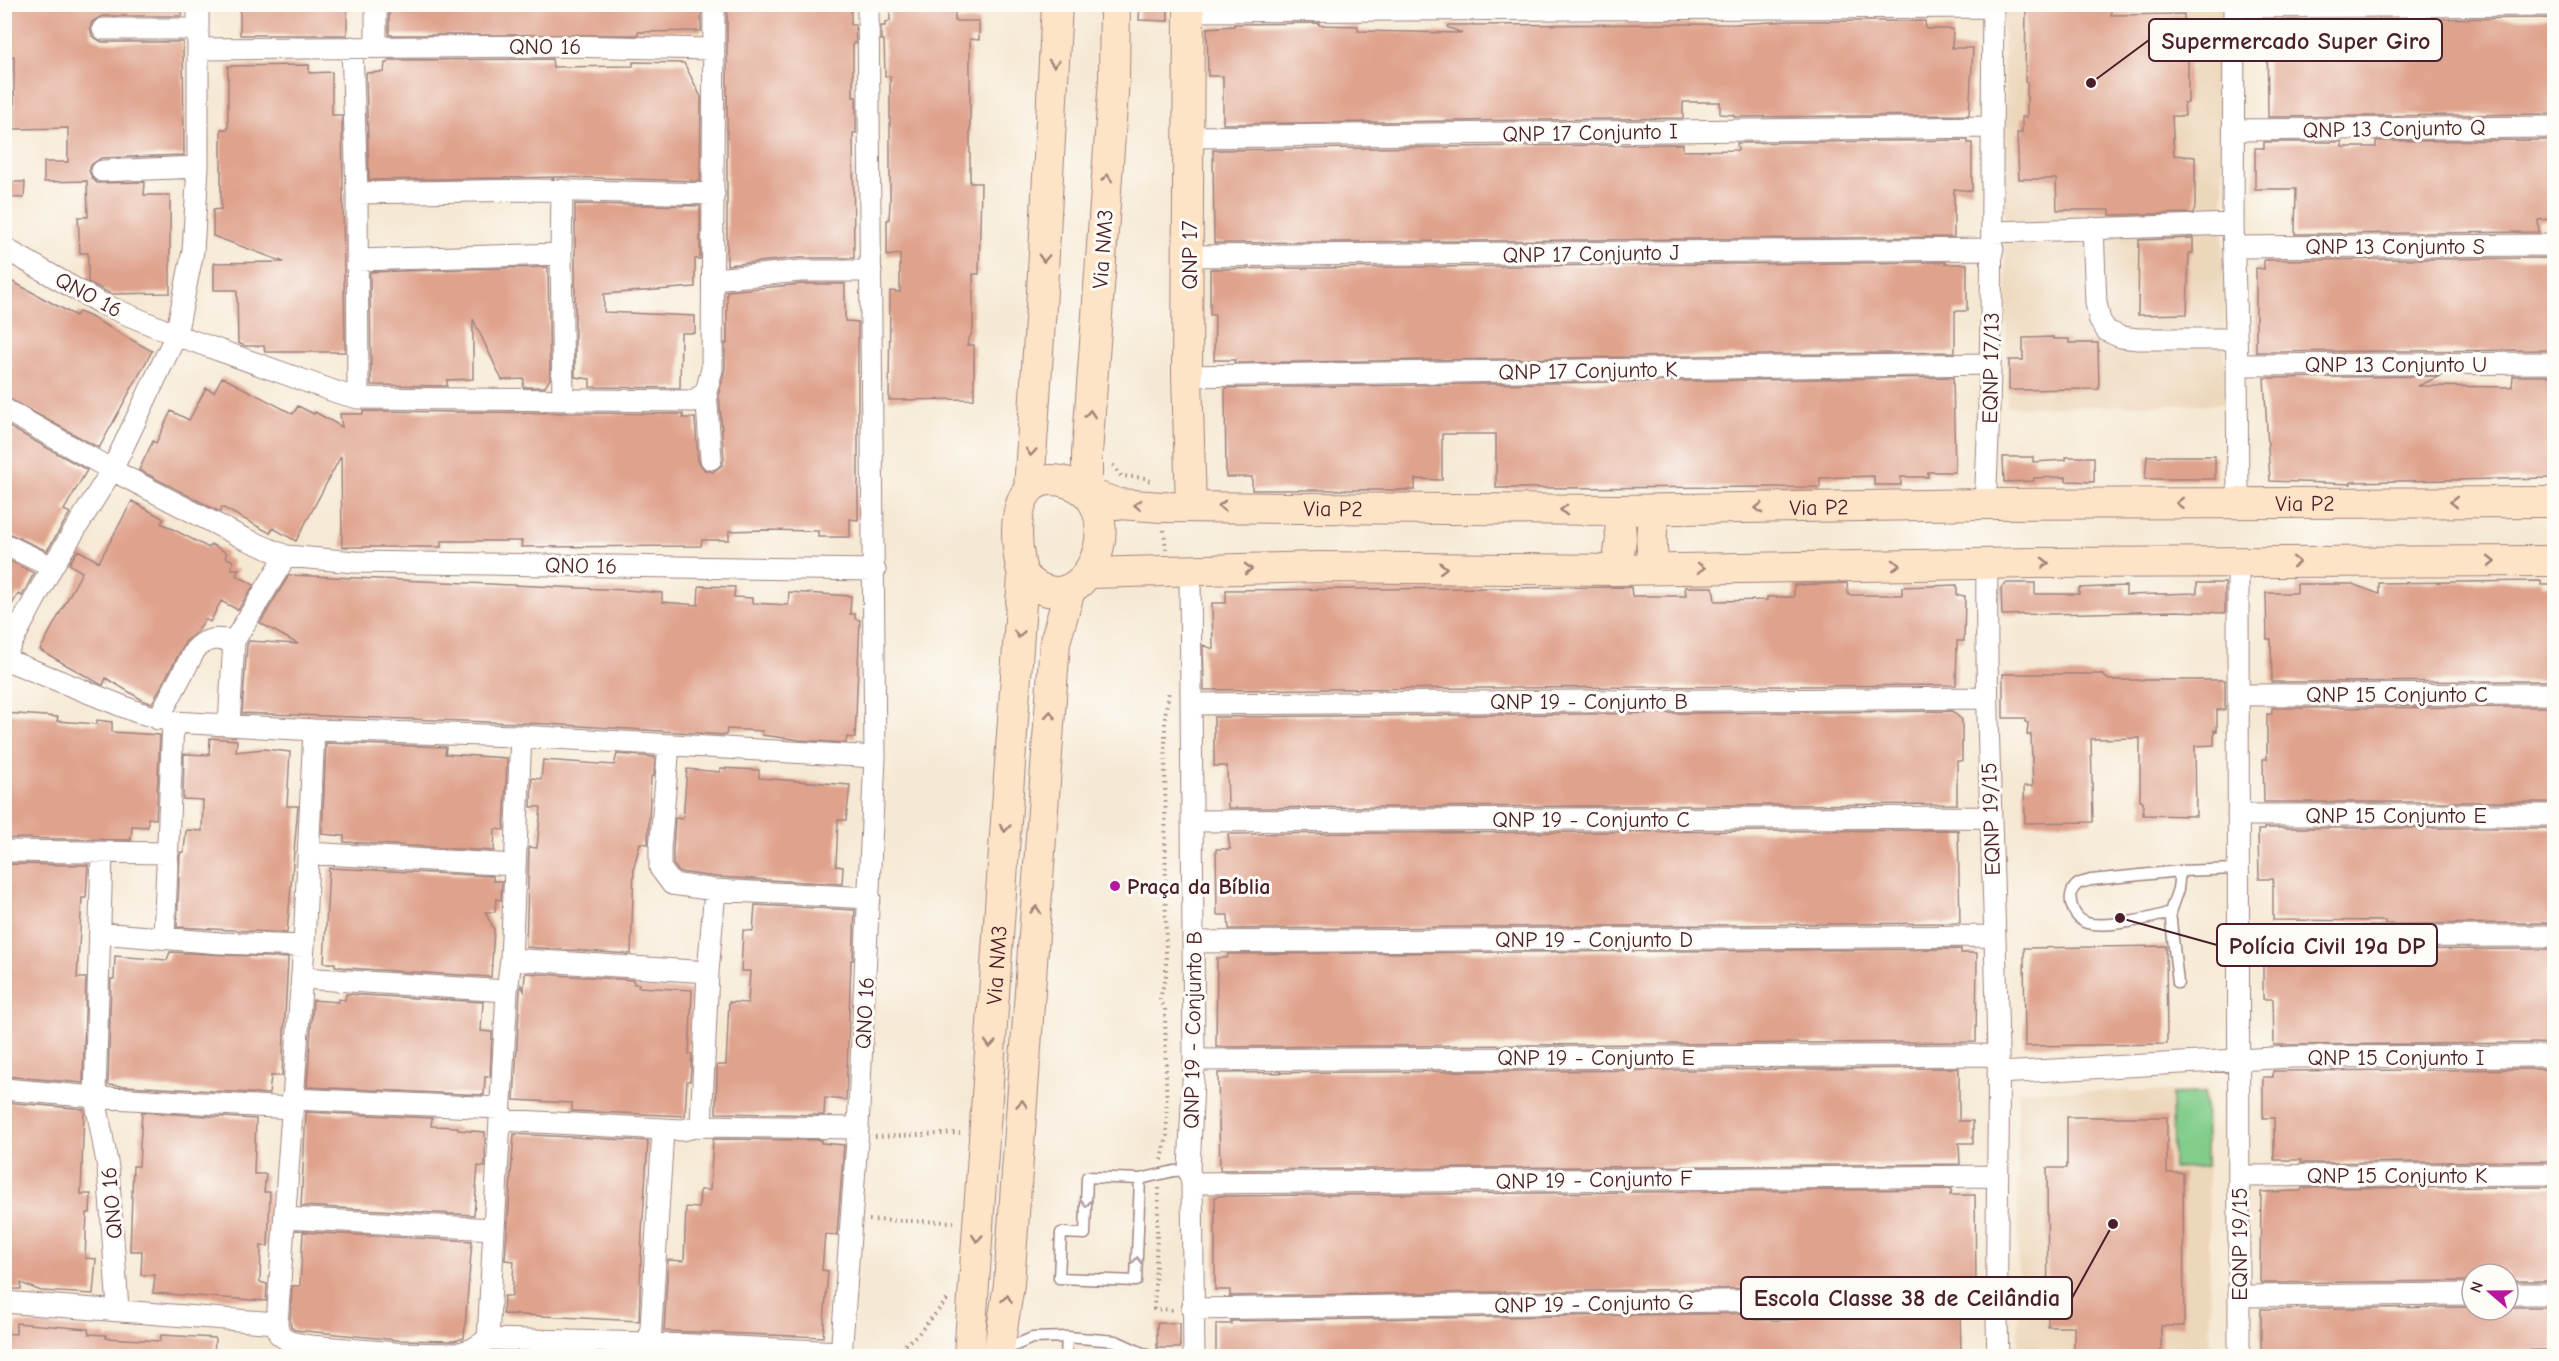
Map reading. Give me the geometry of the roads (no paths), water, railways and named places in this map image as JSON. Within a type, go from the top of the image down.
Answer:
[{"type":"main road","points":[[1057,4],[1029,489],[1021,502],[1017,524],[1017,554],[1023,575],[1037,588],[1051,593],[1079,581],[1178,570],[1319,567],[1617,570],[2554,559]]},
{"type":"main road","points":[[1102,4],[1114,79]]},
{"type":"main road","name":"Via NM3","points":[[1087,493],[1087,454],[1114,79],[1114,4]]},
{"type":"main road","name":"QNP 17","points":[[1177,506],[1187,376],[1189,8]]},
{"type":"main road","points":[[1029,489],[1047,480],[1059,480],[1087,493],[1098,512],[1100,532],[1097,555],[1079,581]]},
{"type":"main road","name":"Via P2","points":[[1087,493],[1118,504],[1177,506],[1619,510],[1985,504],[2554,502]]},
{"type":"main road","points":[[1617,570],[1621,538],[1619,510]]},
{"type":"main road","points":[[1654,510],[1651,554],[1655,569]]},
{"type":"main road","name":"Via NM3","points":[[969,1356],[1023,575]]},
{"type":"main road","name":"Via NM3","points":[[998,1354],[1009,1284],[1055,642],[1079,581]]},
{"type":"street","points":[[198,4],[198,167],[193,251],[176,335],[112,470],[52,567],[4,658],[165,720],[314,730],[521,736],[875,757]]},
{"type":"street","points":[[375,4],[376,47]]},
{"type":"street","points":[[711,459],[706,392],[712,369],[714,4]]},
{"type":"street","name":"QNO 16","points":[[488,1338],[650,1343],[842,1354],[858,1134],[875,757],[868,4]]},
{"type":"street","points":[[2238,503],[2233,224],[2234,6],[2554,5]]},
{"type":"street","points":[[1189,8],[1993,6]]},
{"type":"street","name":"EQNP 17/13","points":[[1985,504],[1993,240],[1991,127],[1993,6]]},
{"type":"street","name":"QNO 16","points":[[103,29],[198,39],[352,47],[561,46],[714,50]]},
{"type":"street","points":[[352,47],[357,193],[358,398]]},
{"type":"street","name":"QNP 17 Conjunto I","points":[[1189,136],[1991,127]]},
{"type":"street","name":"QNP 13 Conjunto Q","points":[[2234,130],[2554,127]]},
{"type":"street","points":[[102,171],[198,167]]},
{"type":"street","points":[[357,193],[562,190],[714,194]]},
{"type":"street","points":[[562,190],[563,400]]},
{"type":"street","points":[[1993,240],[2093,228],[2233,224]]},
{"type":"street","points":[[2093,228],[2096,303],[2100,321],[2107,331],[2121,337],[2138,339],[2236,339]]},
{"type":"street","name":"QNP 17 Conjunto J","points":[[1189,256],[1993,240]]},
{"type":"street","name":"QNP 13 Conjunto S","points":[[2235,247],[2554,245]]},
{"type":"street","name":"QNO 16","points":[[4,248],[100,303],[176,335],[358,398],[694,401],[706,392]]},
{"type":"street","points":[[357,260],[561,254]]},
{"type":"street","points":[[713,279],[801,271],[871,271]]},
{"type":"street","name":"QNP 13 Conjunto U","points":[[2237,365],[2554,363]]},
{"type":"street","name":"QNP 17 Conjunto K","points":[[1187,376],[1989,364]]},
{"type":"street","name":"QNO 16","points":[[4,409],[112,470],[243,538],[286,556],[355,562],[875,570]]},
{"type":"street","points":[[4,544],[52,567]]},
{"type":"street","points":[[229,724],[234,641],[286,556]]},
{"type":"street","name":"EQNP 19/15","points":[[2238,562],[2240,695],[2238,815],[2239,1356]]},
{"type":"street","name":"EQNP 19/15","points":[[1987,564],[1987,698],[1998,1064],[1996,1176],[1998,1356]]},
{"type":"street","name":"QNP 19 - Conjunto B","points":[[1178,570],[1191,704],[1194,1060],[1186,1310],[1194,1356]]},
{"type":"street","points":[[164,938],[168,853],[165,720],[195,650],[204,641],[218,638],[234,641]]},
{"type":"street","name":"QNP 15 Conjunto C","points":[[2240,695],[2554,694]]},
{"type":"street","name":"QNP 19 - Conjunto B","points":[[1191,704],[1987,698]]},
{"type":"street","points":[[314,730],[304,946],[277,1323],[279,1334],[290,1342],[334,1352],[456,1354],[473,1349],[488,1338],[507,991],[511,959],[521,736]]},
{"type":"street","points":[[669,745],[660,868],[672,884],[715,890],[870,898]]},
{"type":"street","name":"QNP 15 Conjunto E","points":[[2238,815],[2554,815]]},
{"type":"street","name":"QNP 19 - Conjunto C","points":[[1193,821],[1990,817]]},
{"type":"street","points":[[4,851],[168,853]]},
{"type":"street","name":"QNO 16","points":[[102,853],[95,1097],[108,1168],[118,1309]]},
{"type":"street","points":[[308,853],[515,865]]},
{"type":"street","points":[[700,1126],[715,890]]},
{"type":"street","points":[[100,933],[220,943],[304,946]]},
{"type":"street","name":"QNP 19 - Conjunto D","points":[[1194,942],[1994,936]]},
{"type":"street","points":[[2238,937],[2554,936]]},
{"type":"street","points":[[511,959],[708,972]]},
{"type":"street","points":[[302,978],[507,991]]},
{"type":"street","name":"QNP 15 Conjunto I","points":[[2238,1060],[2337,1056],[2554,1056]]},
{"type":"street","name":"QNP 19 - Conjunto E","points":[[1194,1060],[1998,1064]]},
{"type":"street","points":[[1998,1064],[2238,1060]]},
{"type":"street","points":[[4,1089],[95,1097],[292,1103],[500,1114],[663,1130],[682,1130],[700,1126],[858,1134]]},
{"type":"street","points":[[650,1343],[663,1130]]},
{"type":"street","name":"QNP 15 Conjunto K","points":[[2239,1176],[2554,1174]]},
{"type":"street","name":"QNP 19 - Conjunto F","points":[[1191,1177],[1996,1176]]},
{"type":"street","points":[[285,1218],[494,1229]]},
{"type":"street","points":[[2239,1296],[2460,1294]]},
{"type":"street","points":[[2520,1294],[2554,1294]]},
{"type":"street","name":"QNP 19 - Conjunto G","points":[[1186,1310],[1996,1297]]},
{"type":"street","points":[[4,1302],[277,1323]]},
{"type":"lane","points":[[2170,912],[2123,923],[2087,923],[2079,918],[2072,909],[2070,899],[2078,884],[2091,879],[2180,871],[2238,869]]},
{"type":"lane","points":[[2178,983],[2170,912],[2178,889],[2180,871]]},
{"type":"lane","points":[[1140,1179],[1136,1281],[1059,1278],[1061,1233],[1085,1234],[1087,1177],[1140,1179],[1160,1174],[1191,1177]]},
{"type":"lane","points":[[998,1354],[1032,1338],[1067,1337],[1116,1341],[1147,1356]]},
{"type":"lane","points":[[1066,1356],[1067,1337]]},
{"type":"place","name":"Supermercado Super Giro","points":[[2091,83]]},
{"type":"place","name":"Praça da Bíblia","points":[[1115,886]]},
{"type":"place","name":"Polícia Civil 19a DP","points":[[2120,918]]},
{"type":"place","name":"Escola Classe 38 de Ceilândia","points":[[2113,1224]]}]
